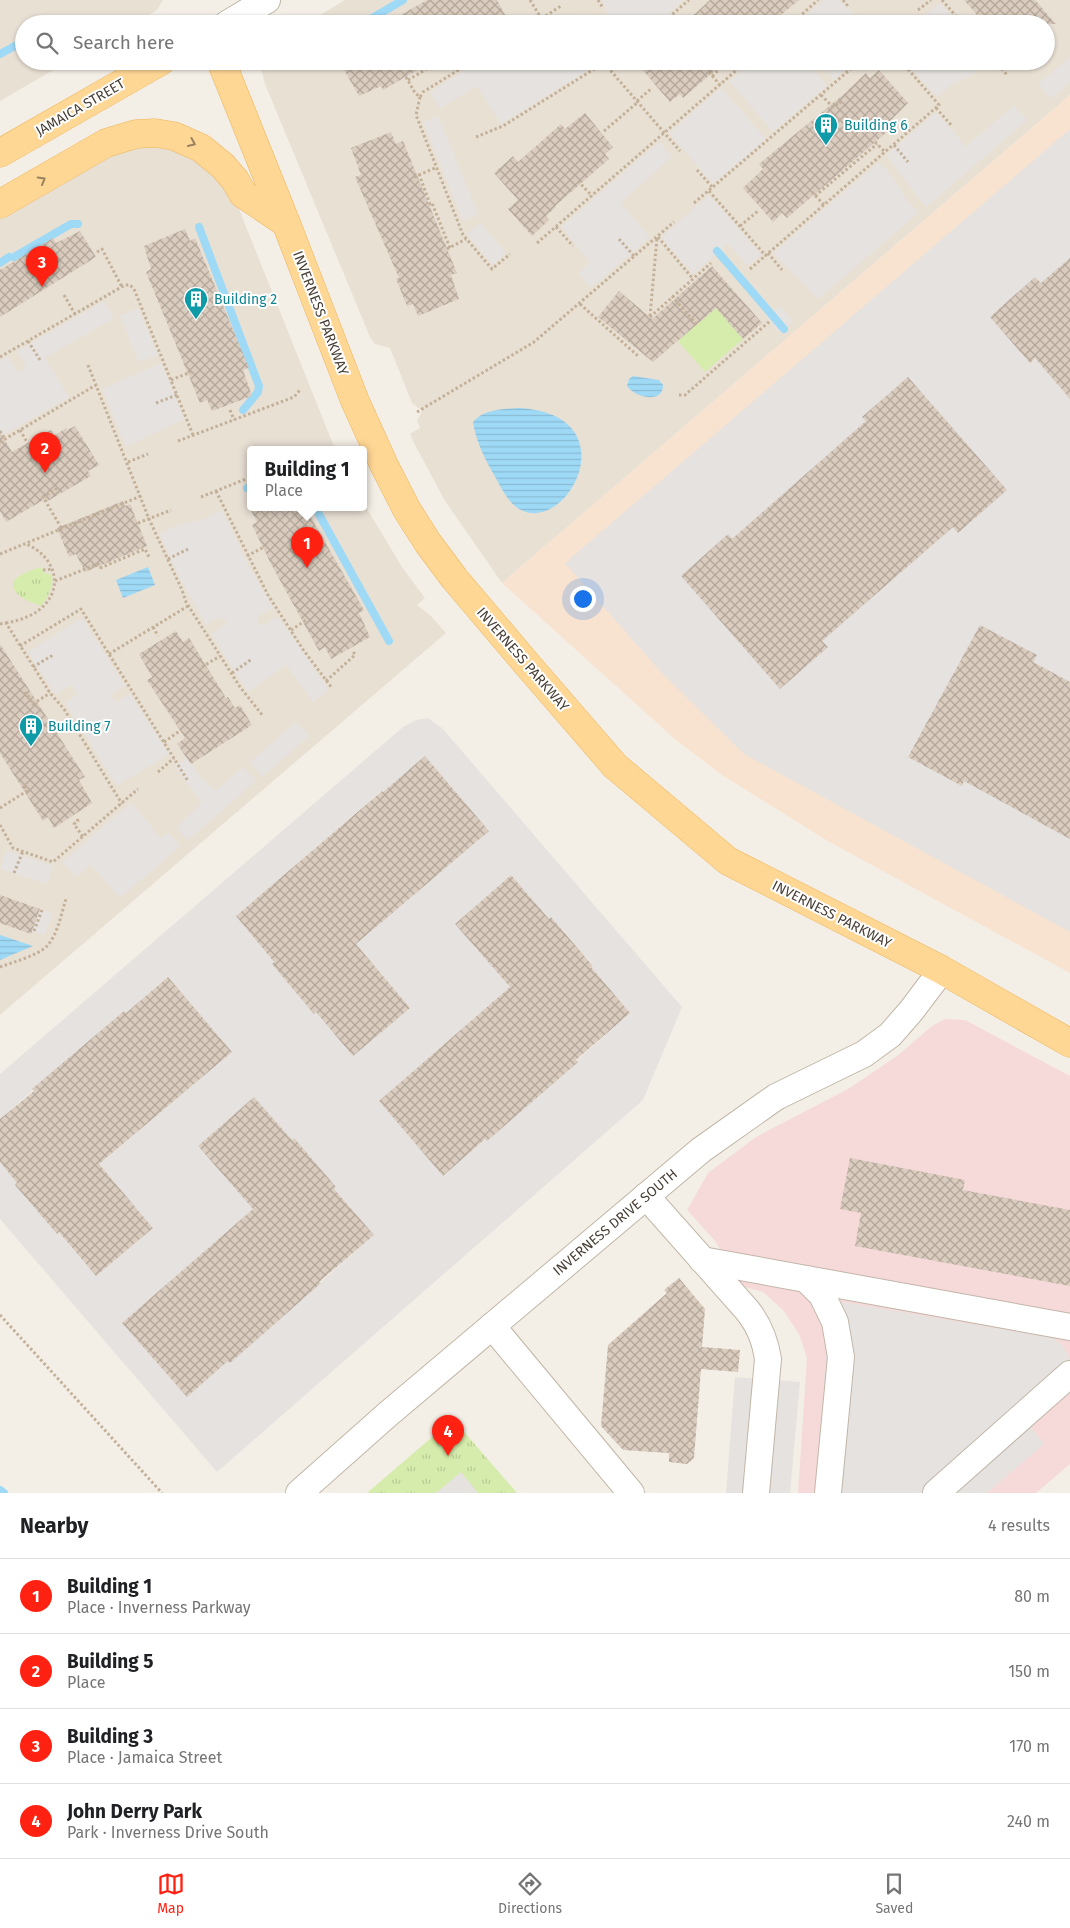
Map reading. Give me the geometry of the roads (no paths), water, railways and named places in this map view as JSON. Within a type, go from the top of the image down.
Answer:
[{"type":"main road","name":"JAMAICA STREET","points":[[0,152],[145,70]]},
{"type":"main road","name":"INVERNESS PARKWAY","points":[[225,70],[366,426],[417,526],[462,588],[615,766],[728,861],[942,970],[1070,1043]]},
{"type":"main road","points":[[0,204],[106,144],[136,134],[155,133],[174,136],[201,148],[223,166],[235,180],[243,194],[286,223]]},
{"type":"street","points":[[242,15],[267,0]]},
{"type":"street","name":"INVERNESS DRIVE SOUTH","points":[[299,1493],[388,1414],[701,1150],[776,1097],[864,1054],[900,1025],[942,970]]},
{"type":"street","points":[[646,1196],[758,1324],[765,1342],[768,1359],[756,1493]]},
{"type":"street","points":[[702,1260],[1070,1327]]},
{"type":"street","points":[[806,1279],[822,1296],[835,1322],[841,1357],[828,1493]]},
{"type":"street","points":[[492,1326],[631,1493]]},
{"type":"street","points":[[936,1493],[1065,1388]]},
{"type":"water","points":[[633,376],[659,380],[663,385],[662,391],[653,397],[641,396],[627,386],[629,379]]},
{"type":"water","points":[[520,408],[554,415],[573,431],[581,450],[579,472],[570,491],[555,506],[537,513],[519,509],[507,497],[483,453],[473,422],[488,412]]},
{"type":"water","points":[[148,567],[155,585],[123,598],[116,580]]},
{"type":"water","points":[[0,935],[33,946],[0,960]]},
{"type":"waterway","points":[[377,15],[403,0]]},
{"type":"waterway","points":[[0,54],[15,46]]},
{"type":"waterway","points":[[14,257],[71,224],[78,224]]},
{"type":"waterway","points":[[199,227],[259,386],[258,392],[243,410]]},
{"type":"waterway","points":[[717,251],[784,329]]},
{"type":"waterway","points":[[0,263],[9,257]]},
{"type":"waterway","points":[[317,511],[389,641]]},
{"type":"waterway","points":[[0,1490],[4,1493]]},
{"type":"place","name":"Building 6","points":[[826,146]]},
{"type":"place","name":"Building 3","points":[[42,287]]},
{"type":"place","name":"Building 2","points":[[196,320]]},
{"type":"place","name":"Building 5","points":[[45,473]]},
{"type":"place","name":"Building 1","points":[[307,568]]},
{"type":"place","name":"Building 7","points":[[31,747]]},
{"type":"place","name":"John Derry Park","points":[[448,1456]]}]
